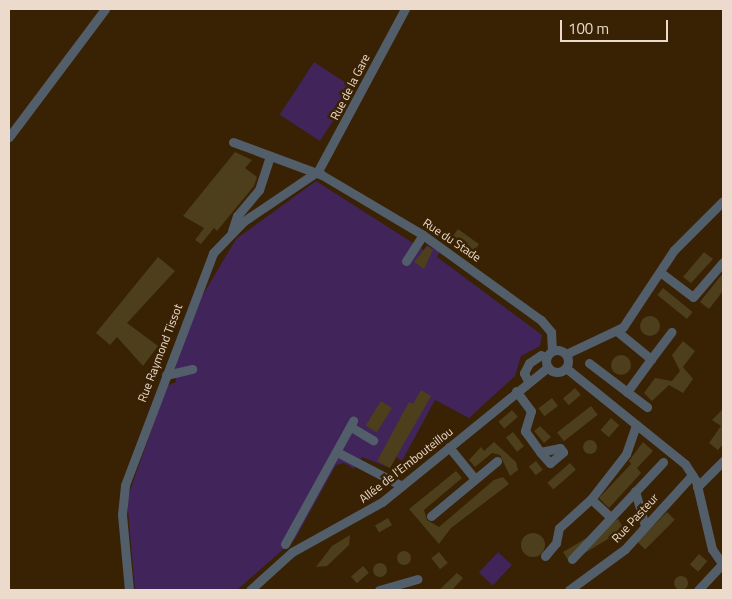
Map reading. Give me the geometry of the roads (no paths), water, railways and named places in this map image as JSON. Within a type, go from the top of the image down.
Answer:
[{"type":"street","points":[[9,138],[105,9]]},
{"type":"street","name":"Rue de la Gare","points":[[313,174],[327,159],[405,9]]},
{"type":"street","name":"Rue du Stade","points":[[233,142],[313,174],[423,235],[541,320],[552,332],[552,350]]},
{"type":"street","points":[[232,231],[237,216],[259,190],[270,156]]},
{"type":"street","name":"Rue Raymond Tissot","points":[[129,590],[124,492],[207,267],[232,231],[313,174]]},
{"type":"street","points":[[547,362],[552,350],[566,354],[618,332],[688,232],[723,201]]},
{"type":"street","points":[[406,261],[423,235]]},
{"type":"street","points":[[660,272],[693,297],[723,262]]},
{"type":"street","points":[[618,332],[651,359]]},
{"type":"street","points":[[627,392],[671,332]]},
{"type":"street","points":[[566,354],[566,368]]},
{"type":"street","points":[[528,381],[524,373],[529,362],[541,355],[557,372],[566,368]]},
{"type":"street","name":"Allée de l'Embouteillou","points":[[250,590],[292,552],[360,516],[402,486],[528,381],[547,362]]},
{"type":"street","points":[[588,362],[647,407]]},
{"type":"street","points":[[566,368],[685,464],[692,475],[697,487],[712,549],[723,564],[698,590]]},
{"type":"street","points":[[166,375],[192,369]]},
{"type":"street","points":[[516,391],[531,411],[525,431],[540,452]]},
{"type":"street","points":[[285,544],[352,424],[373,440]]},
{"type":"street","points":[[545,556],[556,543],[559,528],[590,499],[626,454],[636,425]]},
{"type":"street","points":[[450,447],[475,479]]},
{"type":"street","points":[[336,452],[402,486]]},
{"type":"street","points":[[431,516],[497,461]]},
{"type":"street","points":[[697,487],[723,461]]},
{"type":"street","points":[[572,559],[663,462]]},
{"type":"street","name":"Rue Pasteur","points":[[569,590],[625,549],[692,475]]},
{"type":"street","points":[[635,492],[645,526]]},
{"type":"street","points":[[590,499],[610,517]]},
{"type":"street","points":[[379,590],[417,579]]}]
